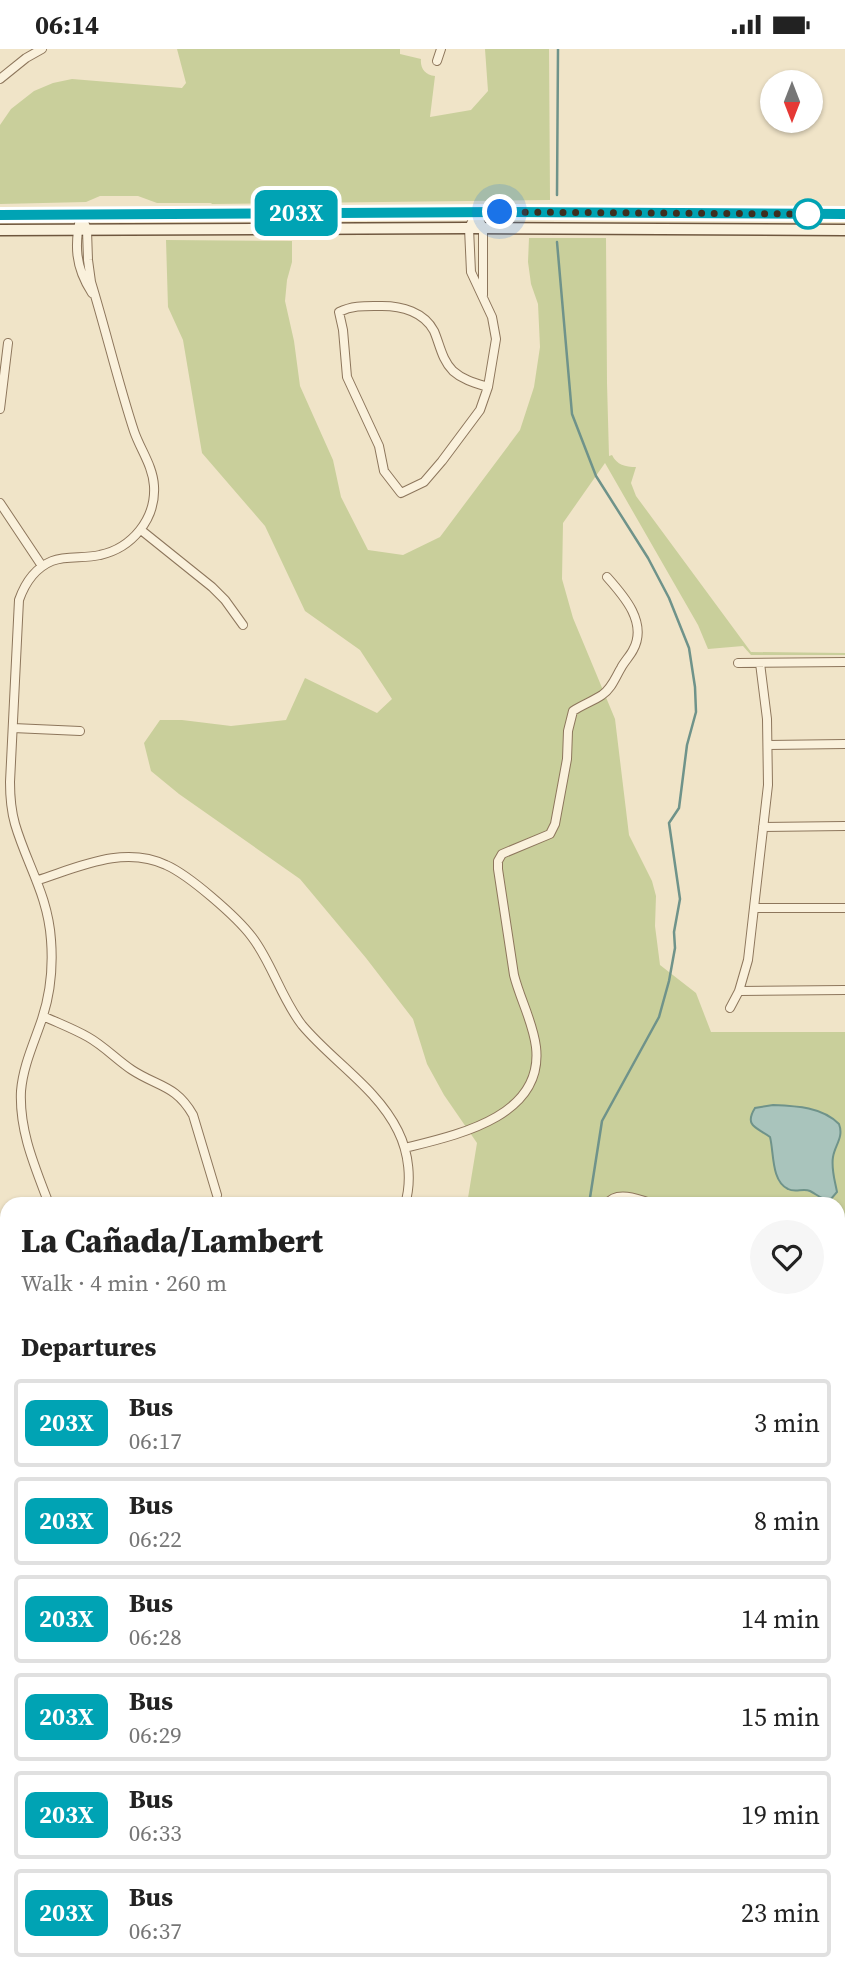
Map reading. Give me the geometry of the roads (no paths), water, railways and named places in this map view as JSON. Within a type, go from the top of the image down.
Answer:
[{"type":"main road","points":[[0,215],[845,214]]},
{"type":"main road","points":[[0,230],[845,230]]},
{"type":"street","points":[[0,79],[42,49]]},
{"type":"street","points":[[437,61],[441,49]]},
{"type":"street","points":[[476,213],[469,228],[471,272],[492,317],[496,339],[488,387],[480,410],[442,461],[424,482],[401,493],[384,471],[379,446],[346,377],[344,330],[339,312],[358,306],[390,306],[414,312],[427,320],[454,372],[467,381],[488,387]]},
{"type":"street","points":[[476,213],[483,228],[483,295]]},
{"type":"street","points":[[46,1197],[26,1141],[21,1107],[26,1067],[43,1016],[50,978],[51,940],[38,880],[17,829],[11,803],[19,600],[23,587],[41,566],[65,557],[100,555],[127,543],[141,530],[154,497],[153,477],[135,433],[97,302],[79,269],[81,214]]},
{"type":"street","points":[[0,409],[8,343]]},
{"type":"street","points":[[0,503],[41,566]]},
{"type":"street","points":[[141,530],[212,587],[243,625]]},
{"type":"street","points":[[405,1148],[458,1134],[509,1110],[526,1092],[531,1081],[536,1055],[534,1033],[514,975],[498,861],[502,854],[550,834],[555,824],[573,711],[602,695],[613,684],[635,648],[638,635],[628,600],[607,577]]},
{"type":"street","points":[[738,663],[845,662]]},
{"type":"street","points":[[730,1008],[739,991],[748,960],[768,785],[768,745],[760,663]]},
{"type":"street","points":[[13,728],[80,730]]},
{"type":"street","points":[[768,745],[845,744]]},
{"type":"street","points":[[763,827],[845,827]]},
{"type":"street","points":[[38,880],[102,860],[128,856],[165,864],[181,873],[234,917],[253,938],[291,1010],[303,1026],[390,1117],[405,1148],[409,1182],[406,1197]]},
{"type":"street","points":[[755,908],[845,908]]},
{"type":"street","points":[[739,991],[845,990]]},
{"type":"street","points":[[43,1016],[90,1037],[128,1068],[166,1086],[178,1095],[193,1115],[217,1195]]},
{"type":"water","points":[[773,1105],[800,1107],[825,1114],[839,1124],[840,1137],[833,1161],[837,1192],[833,1197],[820,1197],[807,1190],[791,1190],[783,1185],[774,1166],[770,1137],[752,1123],[755,1108]]},
{"type":"waterway","points":[[557,195],[558,49]]},
{"type":"waterway","points":[[557,242],[572,414],[596,476],[648,558],[669,598],[689,648],[696,712],[687,745],[679,808],[669,823],[680,899],[669,981],[659,1017],[602,1121],[590,1197]]}]
